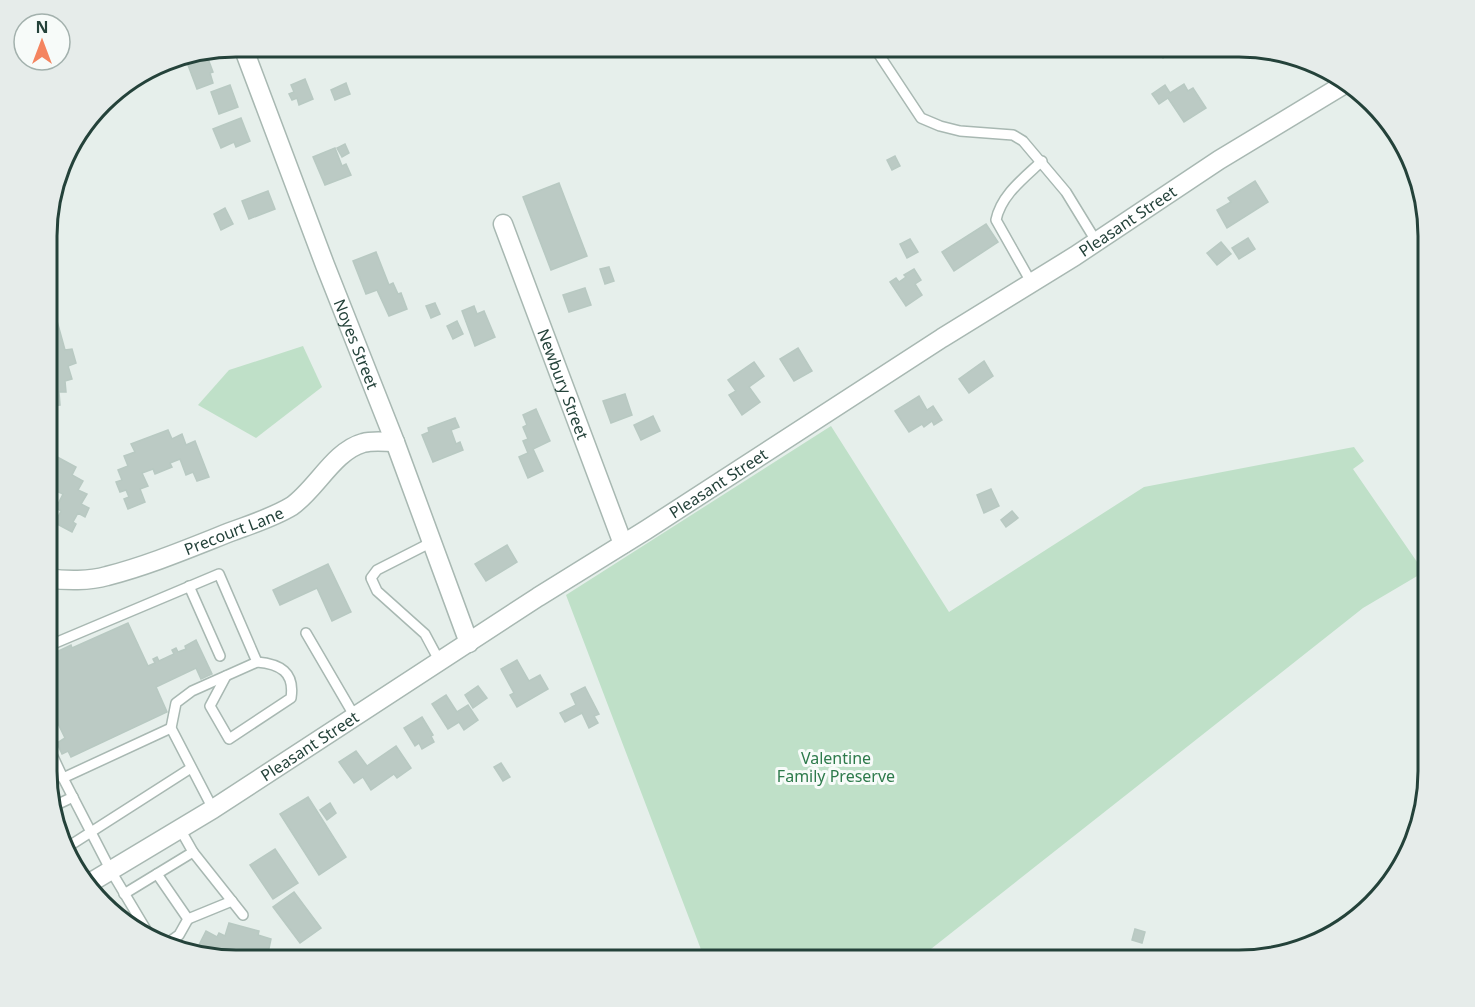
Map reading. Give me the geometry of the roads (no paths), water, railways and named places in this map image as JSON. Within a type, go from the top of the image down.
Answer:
[{"type":"street","name":"Noyes Street","points":[[247,57],[325,265],[395,442],[469,643]]},
{"type":"street","name":"Pleasant Street","points":[[94,880],[213,809],[1219,160],[1339,87]]},
{"type":"street","name":"Newbury Street","points":[[502,224],[623,544]]},
{"type":"street","name":"Precourt Lane","points":[[57,578],[106,577],[262,520],[291,506],[350,449],[365,442],[395,442]]},
{"type":"lane","points":[[881,57],[921,118],[960,131],[1013,135],[1023,141],[1066,192],[1096,241]]},
{"type":"lane","points":[[1031,282],[996,220],[998,208],[1010,192],[1042,161]]},
{"type":"lane","points":[[432,542],[377,570],[371,578],[377,591],[425,634],[440,662]]},
{"type":"lane","points":[[57,642],[219,574],[257,662]]},
{"type":"lane","points":[[189,586],[220,656]]},
{"type":"lane","points":[[306,633],[355,717]]},
{"type":"lane","points":[[213,809],[171,728],[176,703],[192,691],[257,662],[272,664],[287,673],[292,690],[291,698],[229,739],[210,706],[226,676]]},
{"type":"lane","points":[[63,778],[171,728]]},
{"type":"lane","points":[[72,844],[191,768]]},
{"type":"lane","points":[[57,770],[142,923]]},
{"type":"lane","points":[[60,803],[73,797]]},
{"type":"lane","points":[[180,829],[193,852],[243,915]]},
{"type":"lane","points":[[124,894],[193,852]]},
{"type":"lane","points":[[157,874],[188,919]]},
{"type":"lane","points":[[173,939],[179,935],[188,919],[232,901]]},
{"type":"park label","name":"Valentine Family Preserve","points":[[836,767]]}]
